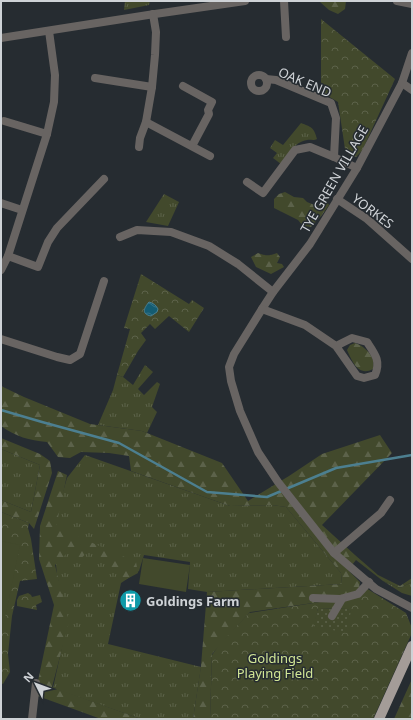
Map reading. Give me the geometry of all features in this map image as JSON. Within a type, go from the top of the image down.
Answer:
[{"type":"main road","points":[[379,719],[412,646]]},
{"type":"street","points":[[1,38],[245,1]]},
{"type":"street","points":[[284,1],[286,37]]},
{"type":"street","points":[[398,1],[412,4]]},
{"type":"street","points":[[139,147],[140,138],[146,122],[152,87],[156,32],[153,14]]},
{"type":"street","points":[[1,270],[8,256],[47,134],[54,102],[55,75],[49,31]]},
{"type":"street","name":"TYE GREEN VILLAGE","points":[[412,53],[402,83],[357,168],[310,244],[273,292],[262,309],[234,354],[229,367],[231,381],[240,411],[258,452],[278,482],[334,553],[376,588],[412,608]]},
{"type":"street","points":[[95,78],[152,87]]},
{"type":"street","name":"OAK END","points":[[266,79],[276,80],[330,103],[336,118],[334,156]]},
{"type":"street","points":[[402,83],[412,90]]},
{"type":"street","points":[[183,86],[212,102],[208,110],[209,114],[192,146]]},
{"type":"street","points":[[4,121],[47,134]]},
{"type":"street","points":[[146,122],[210,156]]},
{"type":"street","points":[[247,182],[263,193],[295,150],[310,147],[334,156],[357,168]]},
{"type":"street","points":[[8,256],[38,267],[48,242],[57,228],[104,179]]},
{"type":"street","name":"YORKES","points":[[337,199],[367,218],[412,259]]},
{"type":"street","points":[[1,204],[22,210]]},
{"type":"street","points":[[120,237],[137,230],[171,232],[210,246],[238,264],[273,292]]},
{"type":"street","points":[[1,339],[70,360],[80,354],[104,280]]},
{"type":"street","points":[[262,309],[304,325],[336,346],[357,376],[364,378],[375,375],[378,369],[377,357],[367,342],[352,338],[336,346]]},
{"type":"street","points":[[334,553],[381,513],[390,500]]},
{"type":"street","points":[[313,598],[342,599],[358,594],[369,582]]},
{"type":"street","points":[[332,616],[342,599]]},
{"type":"street","points":[[32,719],[36,683]]},
{"type":"green space","points":[[125,1],[150,1],[149,5],[124,10]]},
{"type":"green space","points":[[346,1],[345,9],[338,14],[329,10],[320,2]]},
{"type":"green space","points":[[321,19],[395,79],[362,151],[356,157],[349,155],[345,149],[338,102],[321,92]]},
{"type":"green space","points":[[301,123],[312,128],[317,139],[298,143],[281,164],[273,158],[277,153],[270,148],[275,140],[283,145]]},
{"type":"green space","points":[[285,192],[294,197],[303,198],[307,202],[317,206],[324,197],[329,205],[311,227],[303,226],[298,220],[274,208],[274,199],[279,194]]},
{"type":"green space","points":[[164,194],[179,202],[168,226],[146,222]]},
{"type":"green space","points":[[258,253],[263,255],[272,255],[277,253],[280,257],[277,263],[282,264],[284,267],[271,274],[256,267],[251,257]]},
{"type":"green space","points":[[141,274],[189,304],[192,300],[204,308],[189,332],[169,316],[155,329],[150,324],[141,333],[146,340],[123,377],[117,375],[130,329],[124,328]]},
{"type":"green space","points":[[355,343],[363,347],[372,357],[374,365],[373,369],[363,371],[356,367],[353,363],[347,350],[350,345]]},
{"type":"green space","points":[[145,365],[153,372],[138,389],[144,395],[157,382],[160,384],[152,407],[157,412],[147,433],[98,425],[113,390],[117,375],[123,377],[133,385]]},
{"type":"green space","points":[[1,386],[90,424],[142,431],[222,463],[248,501],[322,454],[380,435],[392,453],[322,525],[378,575],[400,586],[412,578],[412,582],[400,588],[383,581],[356,560],[348,570],[360,582],[359,590],[320,602],[250,612],[212,654],[210,719],[193,719],[201,666],[207,592],[342,584],[341,573],[286,507],[272,505],[230,506],[131,471],[129,456],[109,453],[81,452],[70,458],[58,457],[47,442],[28,439],[12,433],[1,426]]},
{"type":"green space","points":[[1,438],[40,454],[50,461],[52,473],[34,529],[29,523],[1,512],[1,500],[31,512],[40,465],[1,449]]},
{"type":"green space","points":[[1,449],[40,465],[31,512],[1,500]]},
{"type":"green space","points":[[85,455],[230,506],[272,505],[286,507],[341,573],[342,584],[207,592],[188,589],[190,562],[144,555],[139,571],[121,583],[108,644],[201,667],[193,719],[141,719],[53,688],[67,624],[57,574],[52,530],[67,478]]},
{"type":"green space","points":[[58,471],[67,475],[56,527],[136,562],[138,573],[125,580],[113,572],[92,548],[75,564],[68,552],[55,565],[69,622],[52,687],[141,719],[101,719],[35,695],[54,605],[39,559],[40,526]]},
{"type":"green space","points":[[1,512],[29,523],[28,528],[37,579],[20,581],[12,616],[8,654],[10,672],[3,684],[1,683]]},
{"type":"green space","points":[[1,541],[20,545],[1,637]]},
{"type":"green space","points":[[143,558],[190,565],[186,592],[139,584]]},
{"type":"green space","points":[[383,581],[400,588],[412,582],[412,596],[402,593]]},
{"type":"green space","name":"Goldings Playing Field","points":[[366,588],[406,613],[412,628],[412,633],[373,719],[210,719],[212,655],[219,645],[249,613],[320,602]],"holes":[[[318,608],[347,609],[351,611],[314,626]]]},
{"type":"green space","points":[[28,593],[32,597],[40,595],[42,602],[36,605],[37,610],[17,606],[19,596]]},
{"type":"green space","points":[[318,608],[351,610],[347,633],[313,626]]},
{"type":"green space","points":[[412,679],[412,719],[394,719]]},
{"type":"water","points":[[149,302],[154,304],[158,309],[157,312],[151,316],[146,314],[144,310]]},
{"type":"waterway","points":[[1,410],[119,443],[207,492],[267,497],[336,468],[412,455]]},
{"type":"place","name":"Goldings Farm","points":[[130,601]]}]
